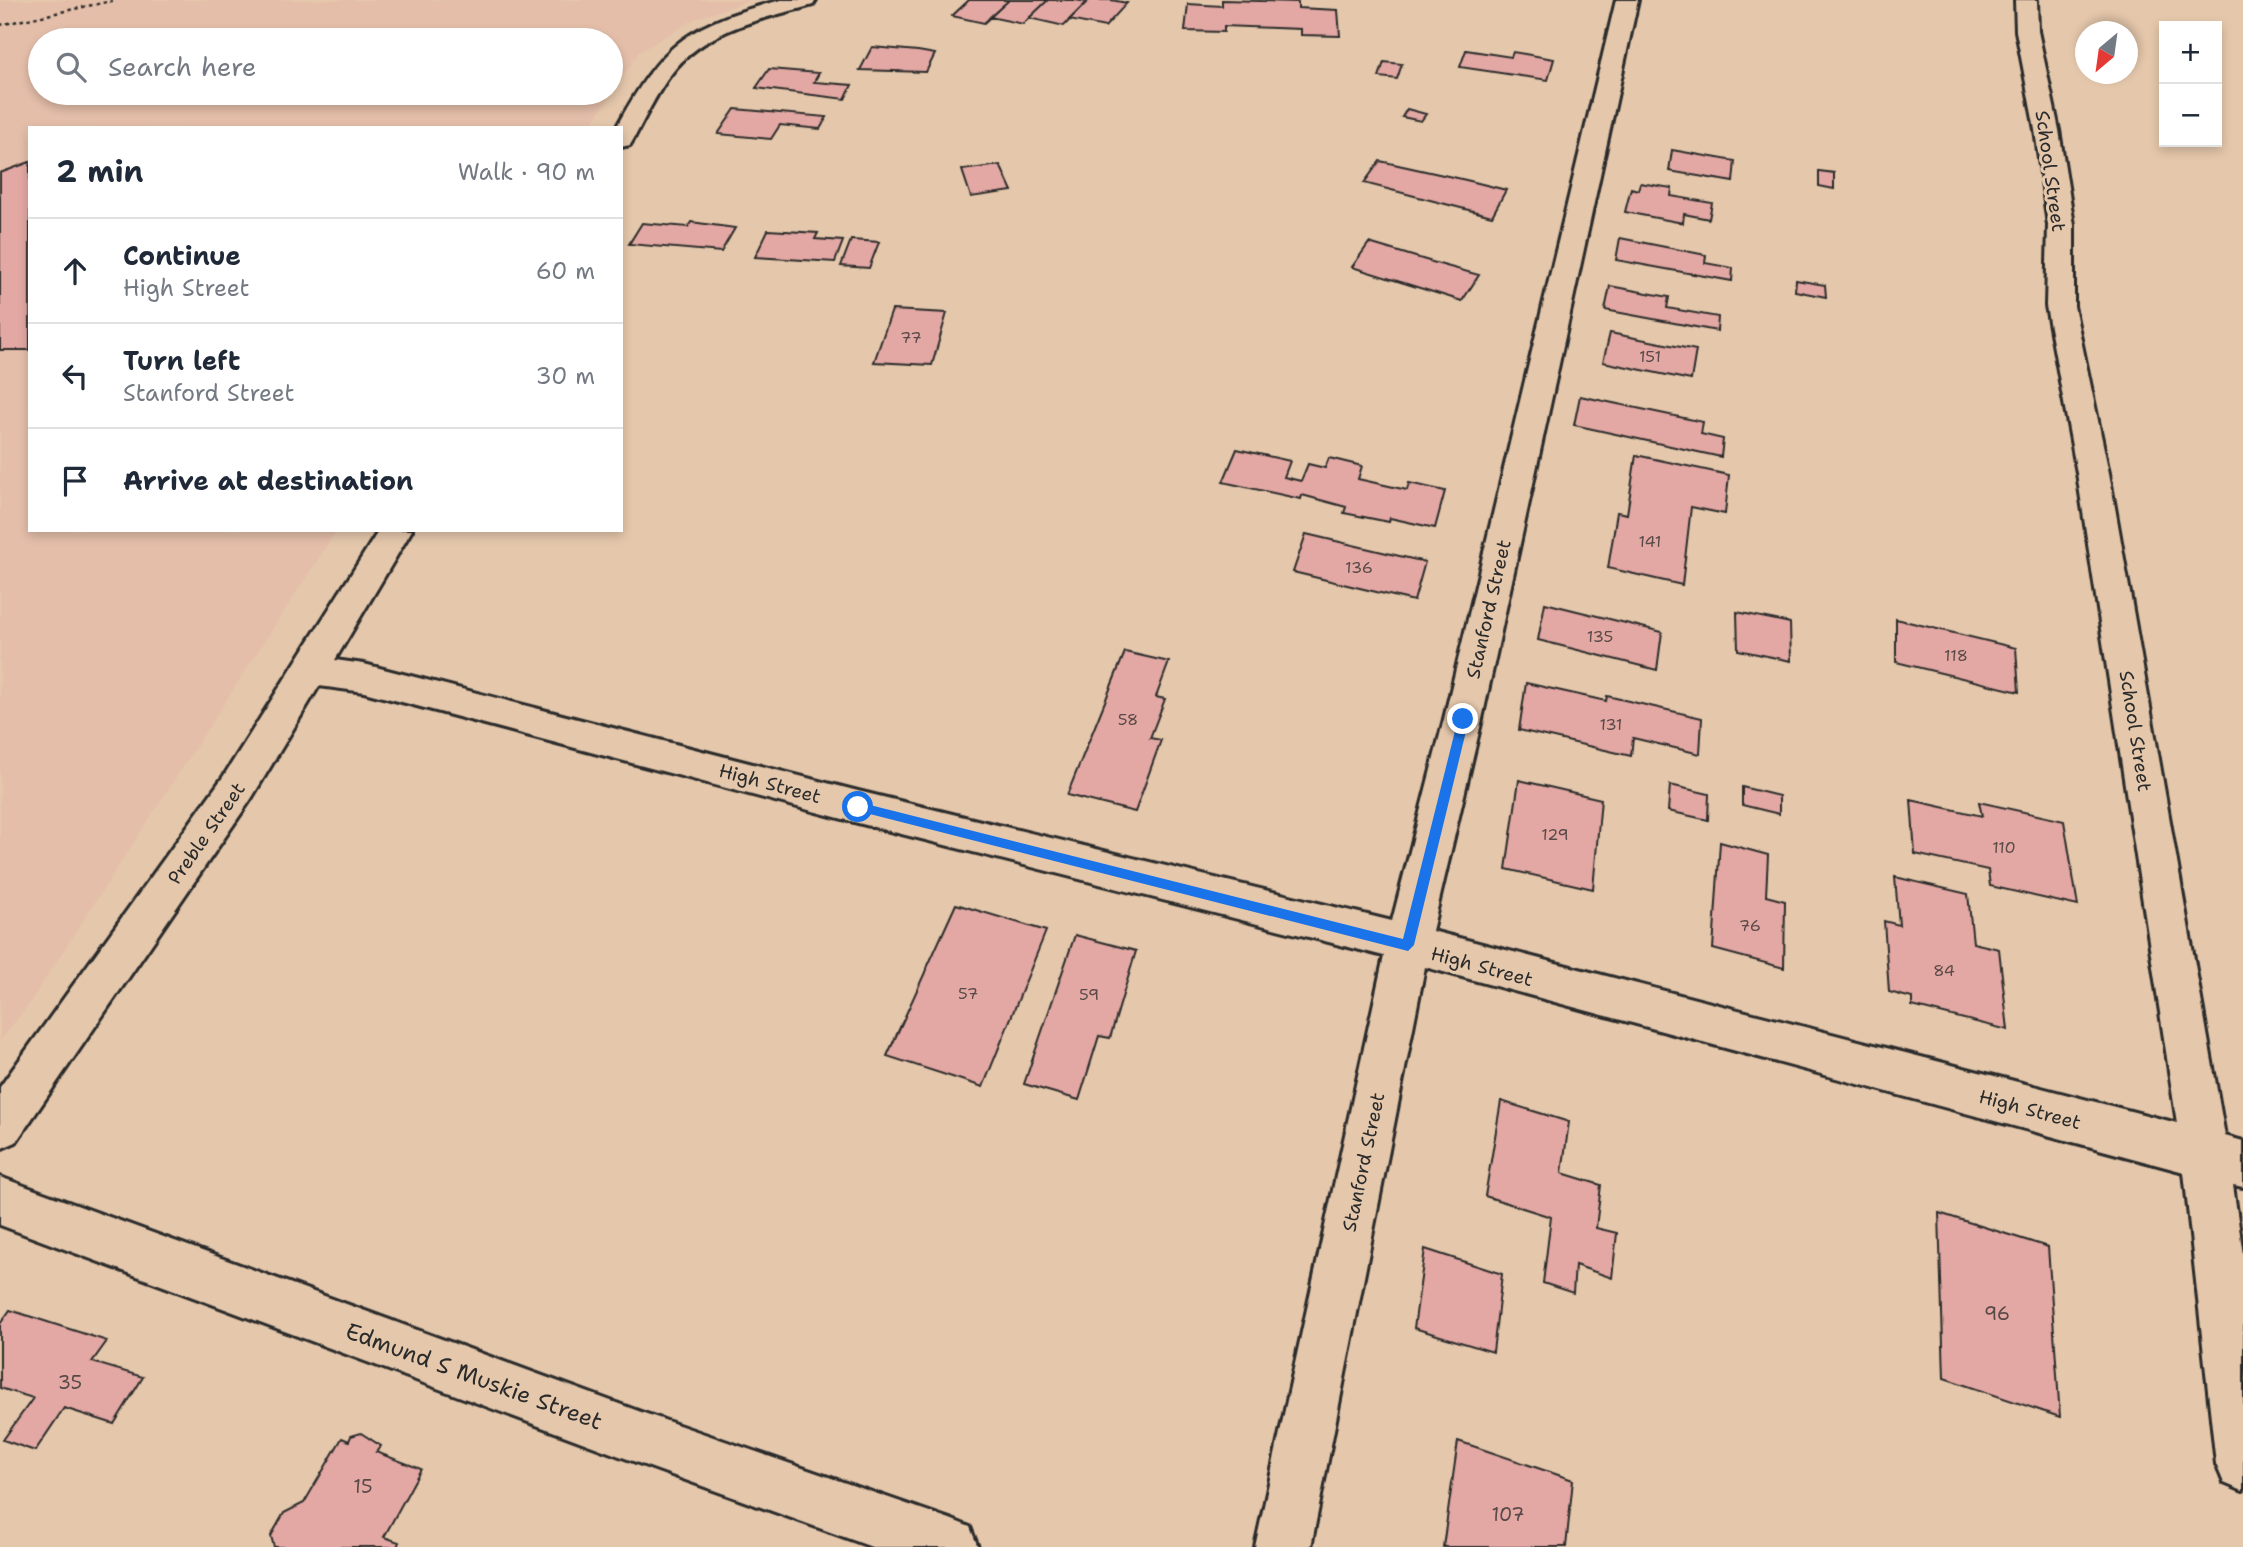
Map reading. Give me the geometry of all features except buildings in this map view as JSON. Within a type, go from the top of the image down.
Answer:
[{"type":"street","points":[[623,137],[663,70],[687,44],[712,30],[805,0]]},
{"type":"street","name":"Stanford Street","points":[[1283,1547],[1408,945],[1466,706],[1628,0]]},
{"type":"street","name":"School Street","points":[[2026,0],[2027,31],[2047,130],[2061,225],[2060,306],[2224,1159],[2231,1348],[2243,1464]]},
{"type":"street","name":"Preble Street","points":[[0,1126],[237,788],[312,671],[395,532]]},
{"type":"street","name":"High Street","points":[[312,671],[364,678],[1408,945],[2224,1159]]},
{"type":"street","name":"Edmund S Muskie Street","points":[[0,1201],[641,1438],[950,1547]]},
{"type":"path","points":[[0,26],[116,0]]},
{"type":"shaded area","points":[[0,0],[752,0],[697,18],[639,52],[623,76],[623,28],[28,28],[28,105],[604,105],[590,126],[28,126],[28,532],[336,532],[27,1007],[0,1041]]},
{"type":"route","points":[[858,807],[1318,920],[1408,945],[1421,881],[1463,719]]}]
